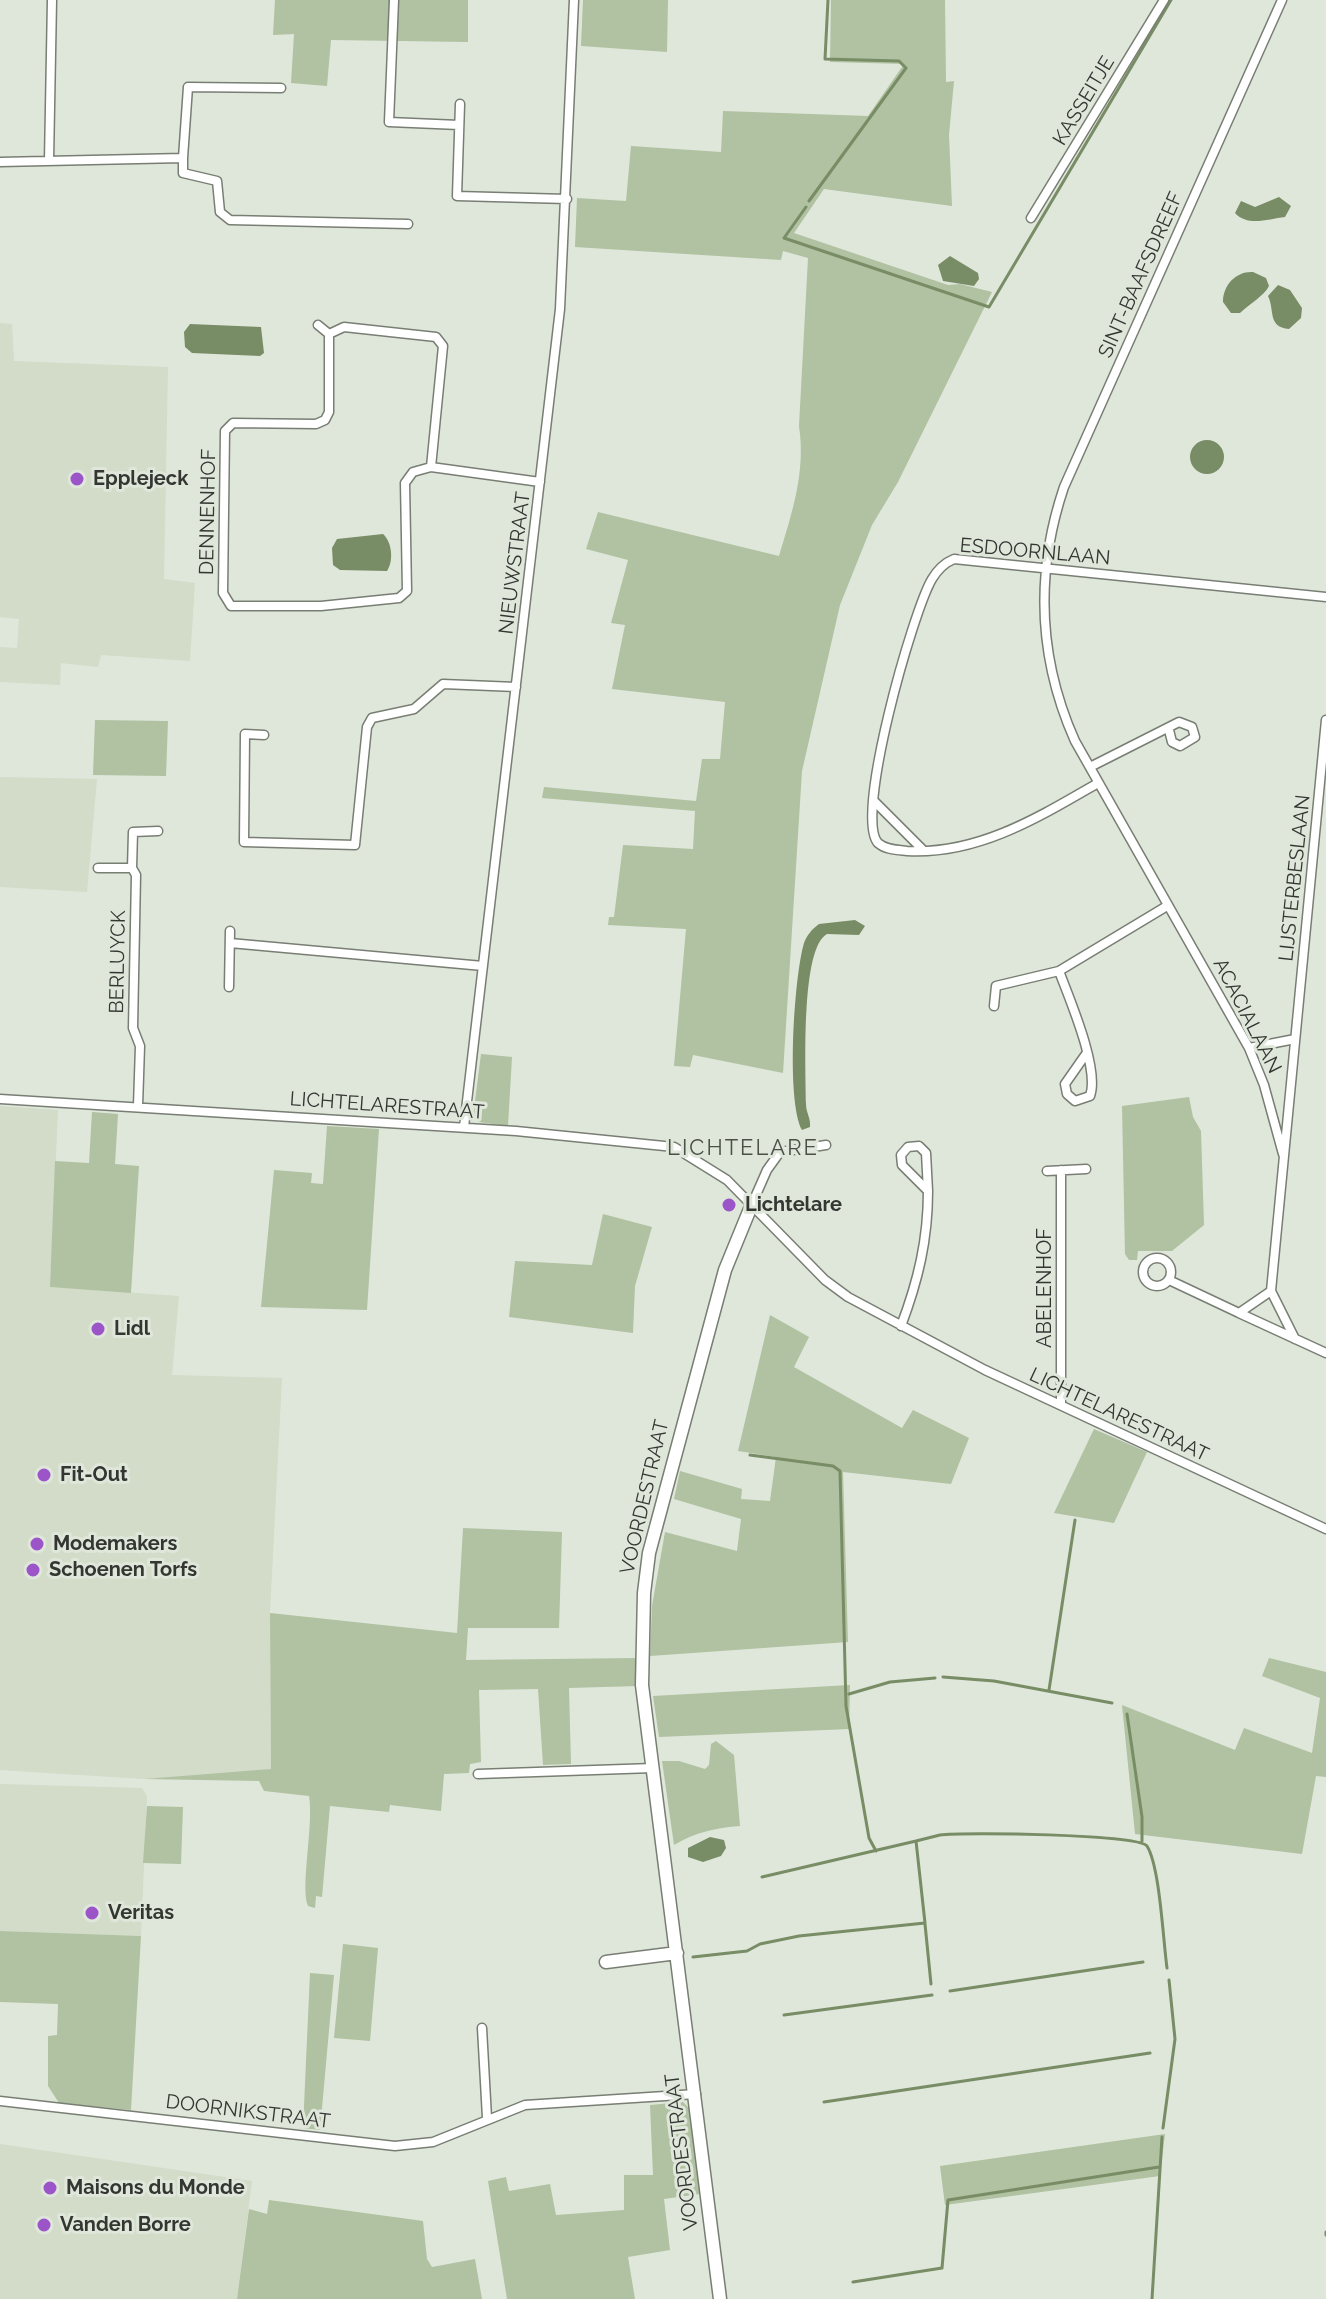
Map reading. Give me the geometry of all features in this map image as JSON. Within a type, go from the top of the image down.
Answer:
[{"type":"street","points":[[49,161],[52,0]]},
{"type":"street","points":[[394,0],[389,122],[459,125]]},
{"type":"street","name":"NIEUWSTRAAT","points":[[464,1127],[561,296],[574,0]]},
{"type":"street","name":"KASSEITJE","points":[[1031,218],[1164,0]]},
{"type":"street","name":"SINT-BAAFSDREEF","points":[[1046,568],[1052,522],[1064,487],[1282,0]]},
{"type":"street","points":[[281,88],[188,87],[183,173],[217,181],[220,212],[230,220],[408,224]]},
{"type":"street","points":[[460,104],[457,196],[567,199]]},
{"type":"street","points":[[0,162],[183,158]]},
{"type":"street","points":[[318,325],[329,334],[344,327],[436,337],[443,346],[431,467],[540,482]]},
{"type":"street","name":"DENNENHOF","points":[[329,334],[329,412],[325,420],[316,424],[233,423],[225,431],[223,593],[231,606],[321,606],[399,598],[407,591],[405,483],[413,472],[431,467]]},
{"type":"street","name":"ESDOORNLAAN","points":[[1098,783],[1038,818],[977,843],[925,852],[891,850],[878,843],[872,830],[880,750],[892,699],[925,595],[939,569],[954,559],[1326,597]]},
{"type":"street","name":"ACACIALAAN","points":[[1046,568],[1043,623],[1059,704],[1098,783],[1249,1048],[1264,1085],[1283,1154],[1271,1291]]},
{"type":"street","points":[[264,735],[245,734],[244,842],[355,845],[367,727],[372,718],[414,709],[443,684],[516,687]]},
{"type":"street","name":"LIJSTERBESLAAN","points":[[1283,1154],[1326,720]]},
{"type":"street","points":[[1090,767],[1169,730]]},
{"type":"street","points":[[874,801],[925,852]]},
{"type":"street","name":"BERLUYCK","points":[[138,1106],[140,1046],[133,1028],[136,875],[132,868],[133,832],[158,831]]},
{"type":"street","points":[[98,868],[132,868]]},
{"type":"street","points":[[994,1006],[996,986],[1059,971],[1167,906]]},
{"type":"street","points":[[229,987],[230,931]]},
{"type":"street","points":[[230,943],[483,966]]},
{"type":"street","points":[[1059,971],[1086,1054],[1092,1091],[1085,1099],[1075,1101],[1067,1094],[1065,1084],[1086,1054]]},
{"type":"street","points":[[1249,1048],[1295,1039]]},
{"type":"street","name":"LICHTELARESTRAAT","points":[[0,1099],[605,1137],[674,1147],[727,1180],[835,1289],[901,1326],[1061,1405],[1326,1529]]},
{"type":"street","points":[[752,1204],[767,1170],[780,1152],[826,1145]]},
{"type":"street","points":[[901,1326],[925,1250],[928,1191],[926,1153],[919,1146],[908,1147],[901,1155],[902,1165],[928,1191]]},
{"type":"street","points":[[1047,1171],[1086,1169]]},
{"type":"street","name":"ABELENHOF","points":[[1061,1170],[1061,1405]]},
{"type":"street","name":"VOORDESTRAAT","points":[[720,2299],[642,1685],[644,1593],[649,1553],[725,1270],[752,1204]]},
{"type":"street","points":[[1169,1280],[1326,1353]]},
{"type":"street","points":[[1239,1313],[1271,1291],[1295,1340]]},
{"type":"street","points":[[478,1774],[653,1768]]},
{"type":"street","points":[[606,1962],[677,1953]]},
{"type":"street","points":[[482,2028],[487,2118]]},
{"type":"street","name":"DOORNIKSTRAAT","points":[[0,2101],[395,2146],[433,2142],[525,2105],[696,2094]]},
{"type":"shaded area","points":[[275,0],[468,0],[468,42],[331,40],[327,86],[291,83],[294,34],[273,35]]},
{"type":"shaded area","points":[[583,0],[668,0],[667,52],[581,46]]},
{"type":"shaded area","points":[[831,0],[945,0],[946,82],[954,81],[949,135],[952,206],[824,189],[794,233],[948,285],[960,284],[992,292],[898,482],[872,525],[840,605],[802,771],[783,1073],[693,1055],[690,1067],[674,1066],[686,929],[608,925],[609,917],[614,917],[623,845],[693,849],[695,811],[542,798],[544,787],[696,801],[702,759],[720,759],[725,702],[612,689],[625,625],[611,623],[628,560],[586,549],[598,512],[779,556],[793,508],[801,460],[799,426],[808,258],[783,251],[781,260],[575,247],[577,198],[626,201],[631,146],[721,152],[723,111],[868,116],[904,64],[830,62]]},
{"type":"shaded area","points":[[1279,197],[1291,206],[1285,217],[1252,221],[1235,213],[1241,201],[1255,207]]},
{"type":"shaded area","points":[[950,256],[978,273],[979,279],[974,286],[943,281],[938,265]]},
{"type":"shaded area","points":[[1253,272],[1266,278],[1267,290],[1240,313],[1231,313],[1223,302],[1228,285],[1241,274]]},
{"type":"shaded area","points":[[1278,285],[1290,290],[1302,308],[1301,318],[1289,329],[1277,325],[1273,317],[1268,296]]},
{"type":"shaded area","points":[[0,323],[12,324],[14,361],[168,367],[164,579],[195,583],[190,661],[101,655],[98,667],[61,663],[60,685],[0,682],[0,647],[17,648],[19,619],[0,617]]},
{"type":"shaded area","points":[[190,324],[261,327],[264,353],[260,356],[192,353],[185,347],[184,332]]},
{"type":"shaded area","points":[[1207,440],[1219,445],[1224,457],[1219,469],[1207,474],[1195,469],[1190,457],[1195,445]]},
{"type":"shaded area","points":[[383,534],[391,552],[387,571],[340,570],[333,565],[332,548],[337,539]]},
{"type":"shaded area","points":[[95,720],[168,721],[166,776],[93,775]]},
{"type":"shaded area","points":[[0,777],[97,779],[87,892],[0,887]]},
{"type":"shaded area","points":[[855,920],[865,926],[859,935],[827,934],[818,944],[812,962],[806,1013],[806,1104],[810,1127],[802,1130],[794,1093],[793,1038],[797,982],[804,943],[819,924]]},
{"type":"shaded area","points":[[481,1054],[512,1057],[508,1126],[479,1122],[473,1117]]},
{"type":"shaded area","points":[[1189,1097],[1193,1117],[1201,1131],[1204,1225],[1172,1251],[1138,1251],[1137,1260],[1129,1260],[1125,1254],[1122,1106]]},
{"type":"shaded area","points":[[0,1106],[58,1110],[50,1287],[179,1296],[172,1375],[282,1378],[270,1613],[271,1770],[144,1779],[0,1770]]},
{"type":"shaded area","points":[[92,1112],[118,1114],[115,1164],[139,1166],[131,1293],[50,1287],[55,1161],[89,1163]]},
{"type":"shaded area","points":[[327,1126],[379,1129],[367,1310],[261,1307],[274,1170],[312,1173],[311,1183],[323,1184]]},
{"type":"shaded area","points":[[603,1214],[652,1227],[635,1286],[633,1333],[509,1317],[515,1261],[592,1265]]},
{"type":"shaded area","points":[[770,1315],[809,1337],[794,1367],[902,1428],[913,1410],[969,1438],[951,1484],[843,1472],[848,1642],[650,1656],[652,1606],[665,1532],[737,1551],[741,1519],[674,1499],[680,1471],[742,1489],[741,1499],[770,1501],[776,1457],[738,1451]]},
{"type":"shaded area","points":[[1094,1429],[1147,1452],[1114,1523],[1054,1513]]},
{"type":"shaded area","points":[[463,1528],[562,1532],[559,1628],[468,1628],[466,1660],[637,1658],[638,1686],[569,1688],[571,1764],[543,1765],[538,1689],[479,1690],[481,1762],[470,1764],[469,1773],[444,1774],[441,1811],[390,1805],[389,1812],[330,1806],[322,1897],[316,1896],[315,1908],[308,1906],[305,1885],[309,1796],[264,1791],[259,1781],[144,1779],[271,1769],[270,1613],[457,1633]]},
{"type":"shaded area","points":[[1269,1658],[1326,1672],[1326,1777],[1316,1776],[1302,1854],[1135,1834],[1122,1705],[1235,1750],[1244,1728],[1312,1753],[1320,1698],[1262,1676]]},
{"type":"shaded area","points":[[850,1685],[849,1729],[659,1737],[653,1696]]},
{"type":"shaded area","points":[[716,1741],[734,1755],[740,1826],[706,1831],[674,1845],[662,1761],[679,1761],[705,1769],[709,1765],[711,1744]]},
{"type":"shaded area","points":[[0,1784],[142,1788],[147,1796],[141,1936],[0,1931]]},
{"type":"shaded area","points":[[147,1806],[183,1807],[181,1864],[143,1863]]},
{"type":"shaded area","points":[[710,1837],[724,1840],[726,1848],[721,1856],[703,1862],[688,1857],[688,1848]]},
{"type":"shaded area","points":[[0,1931],[141,1936],[131,2110],[59,2103],[48,2086],[48,2036],[57,2035],[58,2004],[0,2002]]},
{"type":"shaded area","points":[[343,1944],[378,1948],[370,2041],[334,2038]]},
{"type":"shaded area","points":[[310,1973],[334,1975],[320,2130],[303,2128]]},
{"type":"shaded area","points":[[683,2102],[692,2111],[700,2194],[664,2199],[670,2250],[628,2257],[635,2299],[507,2299],[488,2181],[506,2177],[509,2191],[550,2184],[556,2215],[624,2210],[624,2175],[653,2175],[650,2105]]},
{"type":"shaded area","points":[[1165,2134],[1160,2176],[945,2205],[940,2166]]},
{"type":"shaded area","points":[[0,2144],[252,2181],[237,2299],[0,2299]]},
{"type":"shaded area","points":[[269,2200],[423,2221],[427,2259],[432,2267],[475,2259],[482,2299],[237,2299],[249,2209],[267,2214]]},
{"type":"waterway","points":[[809,201],[906,68],[899,61],[825,59],[828,0]]},
{"type":"waterway","points":[[806,207],[784,238],[989,307],[1171,0]]},
{"type":"waterway","points":[[750,1455],[833,1466],[840,1471],[846,1706],[869,1838],[876,1851]]},
{"type":"waterway","points":[[1049,1690],[1075,1520]]},
{"type":"waterway","points":[[943,1677],[994,1681],[1112,1703]]},
{"type":"waterway","points":[[849,1694],[890,1682],[935,1678]]},
{"type":"waterway","points":[[1127,1714],[1142,1817],[1142,1841]]},
{"type":"waterway","points":[[693,1957],[747,1951],[760,1944],[799,1936],[925,1923],[916,1841],[940,1835],[1013,1834],[1084,1836],[1147,1846],[1158,1886],[1167,1968]]},
{"type":"waterway","points":[[762,1877],[916,1841]]},
{"type":"waterway","points":[[925,1924],[931,1984]]},
{"type":"waterway","points":[[950,1991],[1143,1962]]},
{"type":"waterway","points":[[1163,2128],[1175,2039],[1169,1980]]},
{"type":"waterway","points":[[784,2015],[932,1995]]},
{"type":"waterway","points":[[824,2102],[1150,2053]]},
{"type":"waterway","points":[[1152,2299],[1162,2137]]},
{"type":"waterway","points":[[853,2282],[942,2268],[948,2200],[1159,2167]]},
{"type":"place","name":"Epplejeck","points":[[77,479]]},
{"type":"place","name":"Lichtelare","points":[[729,1205]]},
{"type":"place","name":"Lidl","points":[[98,1329]]},
{"type":"place","name":"Fit-Out","points":[[44,1475]]},
{"type":"place","name":"Modemakers","points":[[37,1544]]},
{"type":"place","name":"Schoenen Torfs","points":[[33,1570]]},
{"type":"place","name":"Veritas","points":[[92,1913]]},
{"type":"place","name":"Maisons du Monde","points":[[50,2188]]},
{"type":"place","name":"Vanden Borre","points":[[44,2225]]},
{"type":"district","name":"LICHTELARE","points":[[743,1148]]}]
